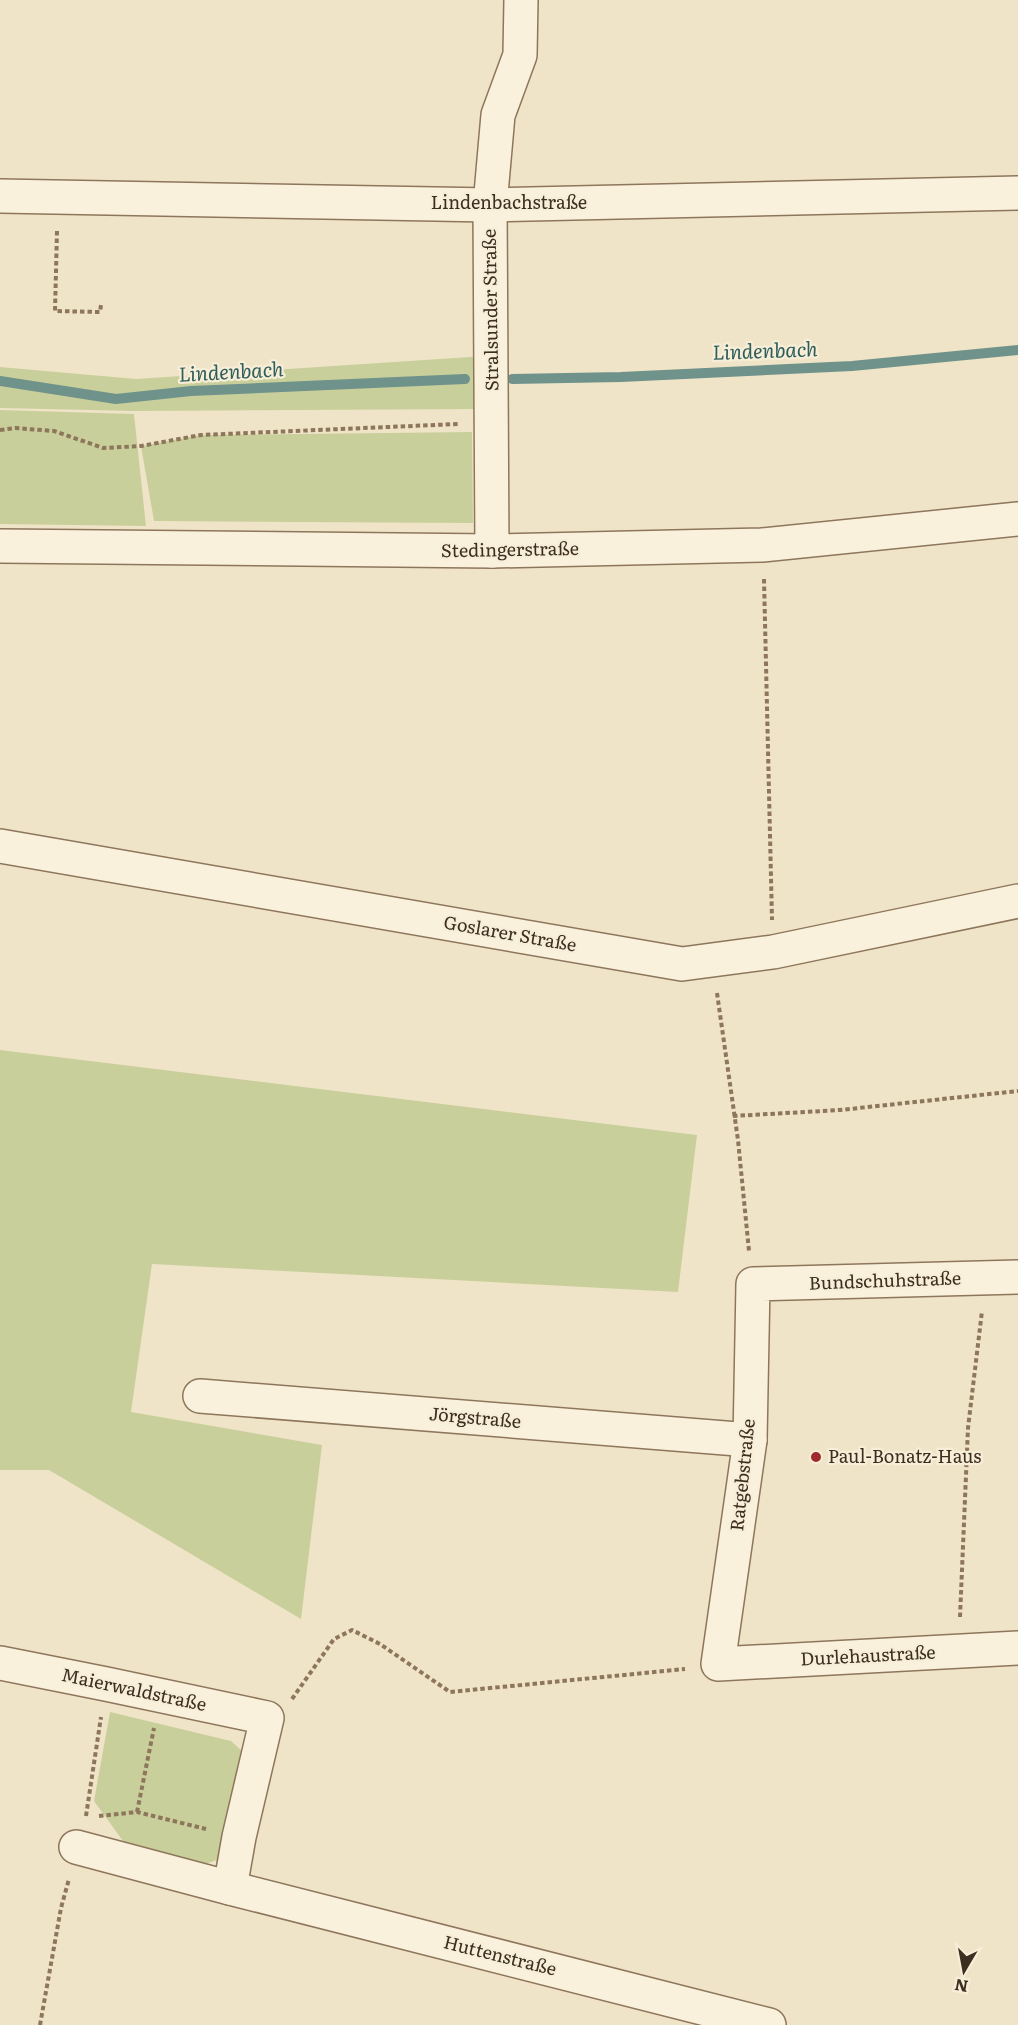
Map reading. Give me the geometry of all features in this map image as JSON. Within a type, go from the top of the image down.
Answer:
[{"type":"street","name":"Stralsunder Straße","points":[[492,551],[490,205],[498,115],[520,55],[521,0]]},
{"type":"street","name":"Lindenbachstraße","points":[[0,196],[490,205],[1018,193]]},
{"type":"street","name":"Stedingerstraße","points":[[0,546],[492,551],[762,545],[1018,519]]},
{"type":"street","name":"Goslarer Straße","points":[[0,846],[682,964],[774,952],[1018,901]]},
{"type":"street","name":"Bundschuhstraße","points":[[753,1284],[1018,1277]]},
{"type":"street","name":"Ratgebstraße","points":[[718,1664],[750,1440],[753,1284]]},
{"type":"street","name":"Jörgstraße","points":[[200,1396],[750,1440]]},
{"type":"street","name":"Durlehaustraße","points":[[718,1664],[1018,1648]]},
{"type":"street","name":"Maierwaldstraße","points":[[0,1663],[267,1718]]},
{"type":"street","points":[[230,1888],[239,1837],[267,1718]]},
{"type":"street","name":"Huttenstraße","points":[[74,1859],[230,1888],[769,2025]]},
{"type":"path","points":[[58,197],[55,310],[100,312],[101,305]]},
{"type":"path","points":[[0,430],[15,428],[54,431],[103,448],[141,446],[201,435],[492,423]]},
{"type":"path","points":[[762,545],[774,952]]},
{"type":"path","points":[[720,1018],[738,1140],[753,1284]]},
{"type":"path","points":[[733,1116],[840,1110],[1018,1091]]},
{"type":"path","points":[[958,1651],[968,1428],[985,1278]]},
{"type":"path","points":[[267,1718],[296,1696],[334,1639],[352,1630],[380,1644],[450,1692],[718,1664]]},
{"type":"path","points":[[137,1812],[161,1695]]},
{"type":"path","points":[[99,1733],[86,1817],[137,1812],[216,1832]]},
{"type":"path","points":[[40,2025],[61,1908],[74,1859]]},
{"type":"green space","points":[[485,356],[482,409],[133,411],[0,408],[0,367],[136,379]]},
{"type":"green space","points":[[0,410],[134,414],[146,526],[0,524]]},
{"type":"green space","points":[[472,432],[473,523],[154,521],[141,446],[201,435]]},
{"type":"green space","points":[[0,1050],[697,1135],[678,1292],[152,1264],[131,1412],[322,1445],[301,1619],[49,1470],[0,1470]]},
{"type":"green space","points":[[110,1712],[231,1741],[242,1751],[242,1773],[220,1859],[193,1868],[131,1852],[94,1801]]},
{"type":"waterway","name":"Lindenbach","points":[[512,379],[621,377],[852,366],[1018,350]]},
{"type":"waterway","name":"Lindenbach","points":[[0,381],[116,399],[191,391],[465,379]]},
{"type":"place","name":"Paul-Bonatz-Haus","points":[[816,1457]]}]
